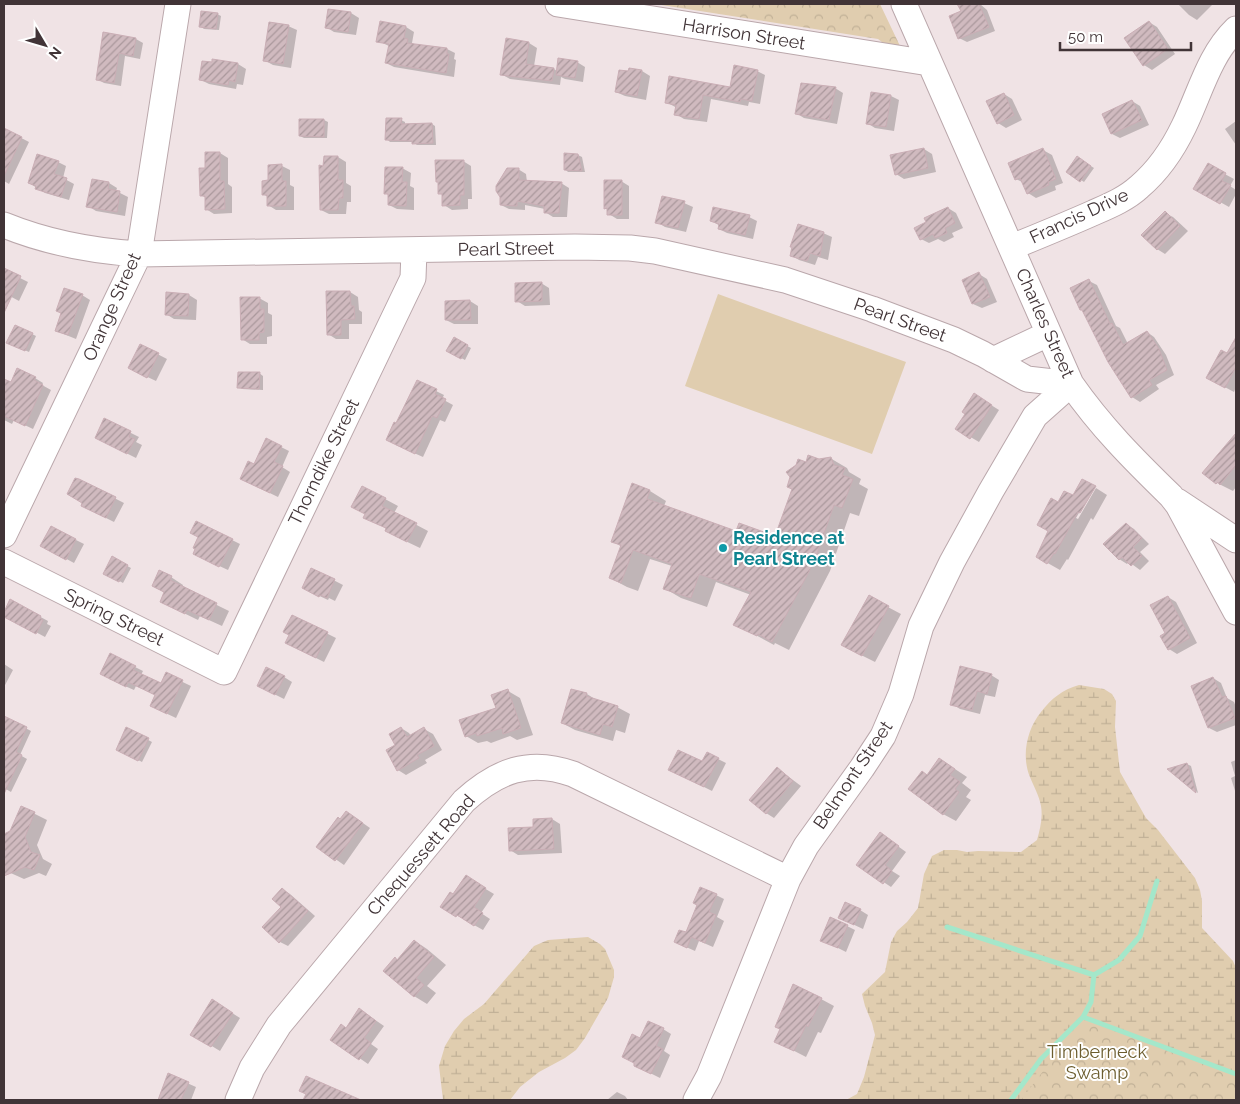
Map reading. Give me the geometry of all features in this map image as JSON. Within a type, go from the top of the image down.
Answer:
[{"type":"street","name":"Orange Street","points":[[4,535],[139,254],[178,4]]},
{"type":"street","name":"Harrison Street","points":[[558,4],[929,63]]},
{"type":"street","name":"Charles Street","points":[[904,4],[1071,384],[1110,435],[1171,496],[1184,514],[1236,612]]},
{"type":"street","name":"Francis Drive","points":[[1012,247],[1114,203],[1145,182],[1171,150],[1185,125],[1220,48],[1236,29]]},
{"type":"street","name":"Pearl Street","points":[[4,225],[41,239],[68,246],[139,254],[598,247],[655,251],[785,280],[918,326],[963,344],[1027,379],[1071,384]]},
{"type":"street","name":"Thorndike Street","points":[[224,672],[413,278],[414,251]]},
{"type":"street","points":[[993,360],[1048,334]]},
{"type":"street","name":"Belmont Street","points":[[696,1100],[709,1076],[795,864],[814,833],[857,775],[882,736],[902,694],[916,639],[927,611],[991,491],[1035,416],[1071,384]]},
{"type":"street","points":[[1171,496],[1236,540]]},
{"type":"street","name":"Spring Street","points":[[4,562],[224,672]]},
{"type":"street","name":"Chequessett Road","points":[[238,1100],[252,1068],[285,1017],[459,807],[481,786],[503,774],[526,768],[542,767],[573,774],[788,879]]},
{"type":"green space","points":[[655,4],[880,4],[900,46],[887,46],[878,39]]},
{"type":"green space","points":[[718,294],[906,362],[872,454],[685,386]]},
{"type":"green space","points":[[1079,685],[1104,689],[1112,694],[1116,701],[1115,727],[1120,772],[1146,818],[1158,830],[1195,878],[1202,901],[1202,928],[1233,961],[1236,968],[1236,1100],[846,1100],[857,1094],[864,1077],[875,1035],[862,994],[885,972],[891,942],[897,931],[918,908],[924,874],[932,856],[944,850],[1021,852],[1037,840],[1042,810],[1027,769],[1026,752],[1029,734],[1036,719],[1049,703],[1062,692]]},
{"type":"green space","points":[[588,937],[605,949],[614,970],[614,977],[608,998],[576,1050],[539,1072],[520,1087],[510,1100],[443,1100],[439,1066],[445,1046],[464,1019],[484,1004],[534,946],[548,940]]},
{"type":"green space","name":"Timberneck Swamp","points":[[1082,1016],[1236,1075],[1236,1100],[1021,1100],[1070,1036]]},
{"type":"building","points":[[957,4],[979,4],[989,27],[958,39],[949,16],[961,11]]},
{"type":"building","points":[[328,9],[351,12],[348,32],[325,28]]},
{"type":"building","points":[[201,11],[218,13],[216,29],[199,27]]},
{"type":"building","points":[[380,21],[406,26],[404,38],[408,39],[407,43],[447,48],[447,54],[449,54],[446,73],[385,63],[389,44],[376,42]]},
{"type":"building","points":[[1149,21],[1168,49],[1143,66],[1124,38]]},
{"type":"building","points":[[269,22],[289,25],[283,64],[263,61]]},
{"type":"building","points":[[103,32],[136,38],[133,56],[119,53],[114,83],[96,80]]},
{"type":"building","points":[[506,38],[529,42],[526,64],[554,68],[552,81],[500,75]]},
{"type":"building","points":[[558,58],[578,61],[575,78],[556,75]]},
{"type":"building","points":[[212,59],[238,63],[235,82],[229,80],[228,85],[199,80],[202,61],[212,62]]},
{"type":"building","points":[[734,65],[758,70],[752,101],[741,99],[740,102],[703,95],[699,119],[674,115],[676,105],[665,103],[669,76],[730,87]]},
{"type":"building","points":[[629,68],[642,70],[637,96],[615,92],[619,70],[628,71]]},
{"type":"building","points":[[801,83],[836,87],[829,120],[795,114]]},
{"type":"building","points":[[871,92],[891,95],[886,127],[866,124]]},
{"type":"building","points":[[1004,93],[1014,115],[997,124],[986,101]]},
{"type":"building","points":[[1132,100],[1142,120],[1111,134],[1102,114]]},
{"type":"building","points":[[386,118],[402,118],[401,124],[432,123],[433,143],[412,144],[412,141],[385,140]]},
{"type":"building","points":[[299,119],[324,119],[324,137],[299,136]]},
{"type":"building","points":[[4,128],[22,137],[4,176]]},
{"type":"building","points":[[924,148],[928,168],[895,175],[890,155]]},
{"type":"building","points":[[1043,148],[1056,179],[1048,182],[1049,185],[1027,194],[1020,178],[1015,180],[1008,163]]},
{"type":"building","points":[[205,152],[220,152],[220,181],[224,181],[225,209],[205,210],[205,196],[200,196],[199,168],[205,168]]},
{"type":"building","points":[[564,153],[578,154],[582,171],[564,170]]},
{"type":"building","points":[[37,154],[59,161],[54,174],[67,178],[61,197],[35,189],[36,186],[28,183]]},
{"type":"building","points":[[324,156],[338,156],[338,180],[343,180],[343,198],[339,198],[338,210],[320,210],[319,165],[323,166]]},
{"type":"building","points":[[1077,156],[1091,166],[1080,182],[1066,172]]},
{"type":"building","points":[[435,160],[464,160],[464,195],[460,195],[460,205],[442,206],[442,194],[438,194],[438,182],[436,182]]},
{"type":"building","points":[[1208,163],[1226,173],[1222,181],[1231,185],[1220,204],[1193,189]]},
{"type":"building","points":[[282,164],[282,181],[286,181],[286,206],[267,206],[267,195],[262,195],[262,181],[268,180],[268,165]]},
{"type":"building","points":[[385,167],[403,167],[402,182],[407,182],[406,206],[388,205],[388,194],[384,194]]},
{"type":"building","points":[[507,168],[519,168],[519,180],[562,182],[559,213],[544,213],[544,206],[517,201],[517,206],[500,205],[500,197],[496,191],[496,186]]},
{"type":"building","points":[[92,179],[109,182],[108,189],[120,191],[117,212],[86,207]]},
{"type":"building","points":[[604,180],[622,180],[622,215],[607,215],[607,208],[604,209]]},
{"type":"building","points":[[662,196],[685,201],[678,228],[655,223]]},
{"type":"building","points":[[713,207],[750,215],[745,235],[718,229],[719,224],[710,221]]},
{"type":"building","points":[[948,207],[955,223],[945,228],[947,233],[935,238],[933,234],[920,240],[914,228],[926,222],[924,218]]},
{"type":"building","points":[[1165,211],[1180,226],[1157,250],[1141,235]]},
{"type":"building","points":[[798,224],[824,232],[820,256],[810,253],[807,261],[790,256],[792,247],[790,247]]},
{"type":"building","points":[[4,268],[21,276],[4,313]]},
{"type":"building","points":[[979,272],[990,297],[972,304],[962,280]]},
{"type":"building","points":[[1089,279],[1110,324],[1112,323],[1123,345],[1147,331],[1159,349],[1167,370],[1149,380],[1152,385],[1131,398],[1108,362],[1070,288]]},
{"type":"building","points":[[542,282],[542,301],[515,302],[515,283]]},
{"type":"building","points":[[64,288],[83,294],[68,335],[55,331],[61,313],[56,311]]},
{"type":"building","points":[[326,291],[350,291],[351,306],[354,306],[355,319],[341,320],[341,335],[327,335]]},
{"type":"building","points":[[166,292],[189,294],[188,316],[165,315]]},
{"type":"building","points":[[240,297],[260,297],[260,309],[264,309],[264,332],[259,333],[259,340],[241,340]]},
{"type":"building","points":[[470,300],[471,320],[445,320],[445,301]]},
{"type":"building","points":[[15,325],[33,333],[25,351],[6,343]]},
{"type":"building","points":[[454,337],[468,345],[461,359],[446,351]]},
{"type":"building","points":[[1236,337],[1236,367],[1225,388],[1206,378],[1221,350],[1227,353]]},
{"type":"building","points":[[140,344],[159,353],[147,378],[128,368]]},
{"type":"building","points":[[17,368],[36,377],[34,380],[43,385],[25,426],[4,416],[4,379],[11,382]]},
{"type":"building","points":[[238,372],[260,372],[259,389],[237,388]]},
{"type":"building","points":[[417,380],[437,389],[435,394],[446,399],[437,418],[432,416],[415,454],[386,440]]},
{"type":"building","points":[[974,393],[992,405],[970,439],[955,429],[965,414],[962,412]]},
{"type":"building","points":[[104,418],[131,431],[129,437],[135,439],[127,454],[95,438]]},
{"type":"building","points":[[1236,433],[1236,465],[1220,485],[1218,482],[1216,484],[1202,473]]},
{"type":"building","points":[[266,438],[282,446],[274,462],[283,466],[270,493],[240,479],[248,461],[254,464]]},
{"type":"building","name":"Residence at Pearl Street","points":[[808,455],[819,459],[831,457],[834,465],[845,468],[842,475],[853,479],[842,508],[834,505],[814,562],[772,642],[758,634],[757,636],[733,625],[751,592],[699,574],[691,598],[663,589],[672,564],[633,550],[621,583],[609,578],[621,545],[611,542],[632,483],[650,490],[647,499],[736,531],[739,523],[775,536],[792,489],[787,487],[790,477],[786,472],[796,465],[798,459],[806,462]]},
{"type":"building","points":[[75,478],[116,497],[106,518],[81,506],[82,503],[67,494]]},
{"type":"building","points":[[1082,479],[1096,486],[1047,564],[1036,557],[1048,531],[1037,525],[1051,498],[1058,502],[1064,491],[1073,495]]},
{"type":"building","points":[[362,486],[386,498],[382,506],[417,523],[407,542],[385,531],[386,528],[363,518],[365,514],[351,507]]},
{"type":"building","points":[[196,521],[233,539],[219,567],[193,554],[195,549],[193,548],[198,537],[190,533]]},
{"type":"building","points":[[1126,523],[1142,538],[1133,547],[1142,556],[1131,566],[1122,557],[1119,560],[1103,544]]},
{"type":"building","points":[[51,526],[76,539],[66,560],[40,546]]},
{"type":"building","points":[[112,556],[128,565],[119,582],[103,574]]},
{"type":"building","points":[[311,568],[335,579],[327,598],[320,595],[319,597],[302,588]]},
{"type":"building","points":[[159,570],[172,576],[170,580],[217,603],[209,620],[187,610],[185,614],[160,602],[164,592],[152,586]]},
{"type":"building","points":[[869,595],[889,606],[862,656],[841,645]]},
{"type":"building","points":[[1168,596],[1190,638],[1168,650],[1160,636],[1165,633],[1150,605]]},
{"type":"building","points":[[10,599],[41,616],[40,618],[43,620],[36,634],[4,617],[4,612]]},
{"type":"building","points":[[292,615],[328,632],[316,658],[285,643],[289,635],[283,632]]},
{"type":"building","points":[[110,653],[136,666],[133,670],[161,683],[166,672],[183,680],[167,714],[150,706],[155,695],[128,682],[126,687],[100,674]]},
{"type":"building","points":[[960,666],[992,674],[987,694],[977,691],[972,710],[950,705]]},
{"type":"building","points":[[266,667],[285,676],[275,695],[257,686]]},
{"type":"building","points":[[1213,677],[1222,697],[1226,696],[1235,718],[1208,728],[1191,686]]},
{"type":"building","points":[[508,689],[521,728],[503,734],[502,728],[477,736],[476,733],[465,737],[459,720],[496,708],[491,695]]},
{"type":"building","points":[[571,689],[587,693],[586,696],[618,706],[612,727],[603,724],[600,735],[561,723]]},
{"type":"building","points":[[4,716],[27,727],[16,752],[22,755],[4,794]]},
{"type":"building","points":[[126,727],[149,738],[138,761],[116,750]]},
{"type":"building","points":[[401,727],[407,737],[424,727],[434,746],[417,755],[419,758],[397,771],[386,750],[395,745],[389,734]]},
{"type":"building","points":[[678,750],[702,761],[707,752],[719,758],[704,787],[668,770]]},
{"type":"building","points":[[939,758],[955,769],[950,775],[960,782],[955,789],[959,792],[943,815],[908,789],[922,771],[927,775]]},
{"type":"building","points":[[1187,763],[1196,793],[1167,769]]},
{"type":"building","points":[[777,767],[793,781],[766,814],[749,800]]},
{"type":"building","points":[[21,806],[35,812],[25,837],[31,852],[40,855],[34,870],[25,867],[4,876],[4,834],[10,831]]},
{"type":"building","points":[[346,811],[363,823],[335,861],[316,847],[338,817],[340,819]]},
{"type":"building","points":[[552,818],[554,849],[509,851],[508,828],[533,827],[533,819]]},
{"type":"building","points":[[880,832],[899,846],[885,865],[892,871],[883,884],[856,865]]},
{"type":"building","points":[[466,875],[486,888],[474,907],[483,913],[474,926],[440,907],[450,892],[453,894]]},
{"type":"building","points":[[700,887],[717,894],[709,912],[716,915],[705,943],[691,937],[687,948],[674,942],[679,930],[686,932],[697,905],[693,903]]},
{"type":"building","points":[[282,888],[308,911],[279,943],[262,927],[281,907],[272,899]]},
{"type":"building","points":[[845,902],[861,909],[854,925],[838,918]]},
{"type":"building","points":[[830,917],[848,925],[838,948],[820,941]]},
{"type":"building","points":[[414,940],[434,957],[416,978],[424,985],[414,997],[383,971],[395,957],[397,960]]},
{"type":"building","points":[[793,984],[822,998],[808,1027],[806,1025],[794,1051],[774,1042],[780,1029],[775,1027]]},
{"type":"building","points":[[212,999],[233,1013],[211,1047],[190,1035]]},
{"type":"building","points":[[359,1008],[376,1021],[364,1038],[371,1043],[359,1060],[330,1040],[341,1024],[346,1028]]},
{"type":"building","points":[[648,1021],[664,1028],[656,1046],[663,1049],[651,1074],[634,1066],[634,1063],[622,1057],[632,1034],[640,1038]]},
{"type":"building","points":[[168,1073],[189,1082],[181,1100],[158,1100]]},
{"type":"building","points":[[306,1076],[361,1100],[303,1100],[306,1094],[299,1091]]},
{"type":"waterway","points":[[1094,975],[1119,960],[1140,936],[1157,881]]},
{"type":"waterway","points":[[947,927],[1094,975],[1091,1002],[1083,1017]]},
{"type":"waterway","points":[[1011,1100],[1041,1059],[1083,1017],[1236,1074]]},
{"type":"place","name":"Residence at Pearl Street","points":[[723,548]]}]
